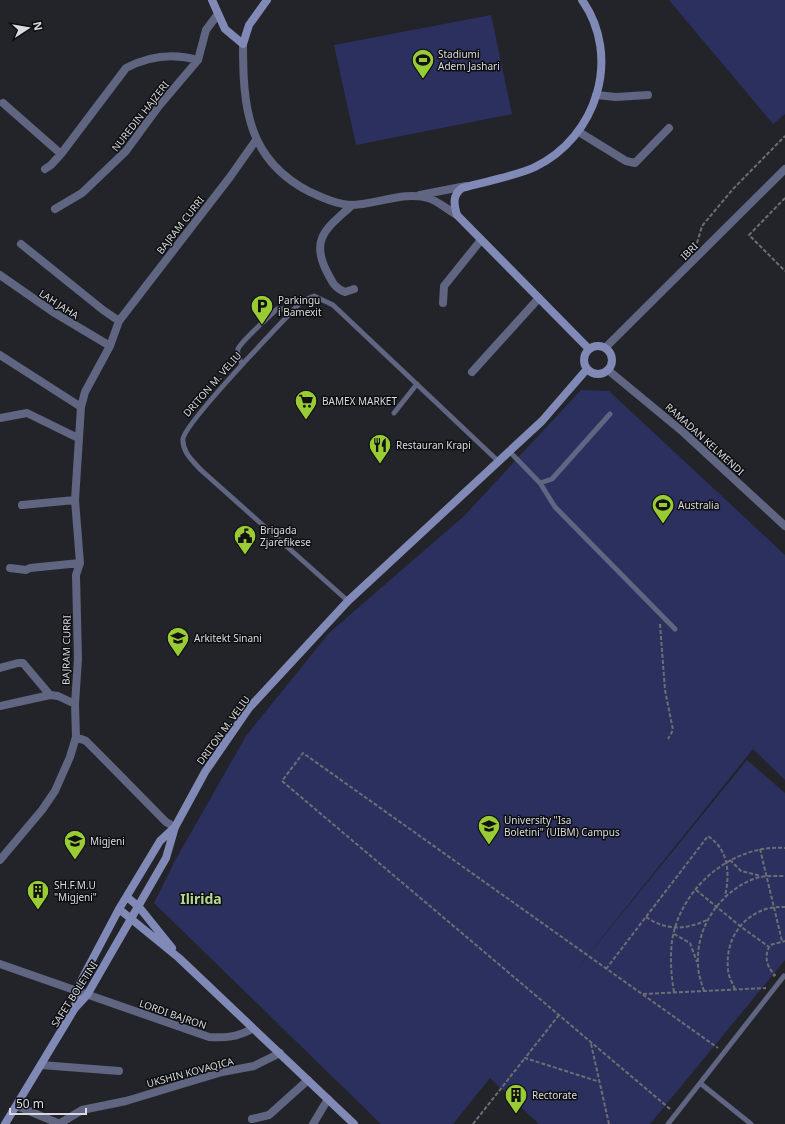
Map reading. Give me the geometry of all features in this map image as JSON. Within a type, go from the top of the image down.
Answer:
[{"type":"street","points":[[212,0],[229,34],[243,44]]},
{"type":"street","points":[[267,0],[249,25],[243,44],[243,81],[249,117],[256,140],[264,154],[296,185],[320,197],[342,204],[352,205],[417,196],[473,185]]},
{"type":"street","points":[[457,215],[453,204],[457,192],[462,188],[534,168],[549,159],[564,147],[579,132],[585,123],[596,95],[602,70],[601,46],[597,27],[591,13],[582,0]]},
{"type":"street","name":"NUREDIN HAJZERI","points":[[55,209],[82,193],[126,151],[159,106],[198,60],[206,30],[218,14]]},
{"type":"street","points":[[45,169],[50,166],[61,154],[126,68],[139,62],[165,56],[183,56],[198,60]]},
{"type":"street","points":[[596,95],[616,97],[648,95]]},
{"type":"street","points":[[3,103],[61,154]]},
{"type":"street","points":[[579,132],[626,161],[635,163],[669,128]]},
{"type":"street","name":"BAJRAM CURRI","points":[[0,860],[42,810],[55,791],[70,758],[76,737],[75,704],[78,659],[76,576],[80,563],[75,500],[78,438],[81,407],[85,392],[110,346],[119,321],[230,177],[256,140]]},
{"type":"street","name":"IBRI","points":[[606,347],[785,169]]},
{"type":"street","points":[[417,196],[429,198],[457,215],[589,349]]},
{"type":"street","points":[[352,205],[323,232],[320,249],[323,264],[336,288],[345,292],[354,289]]},
{"type":"street","points":[[443,303],[444,286],[481,240]]},
{"type":"street","points":[[21,244],[103,310],[119,321]]},
{"type":"street","name":"LAH JAHA","points":[[0,275],[53,312],[110,346]]},
{"type":"street","points":[[472,372],[539,298]]},
{"type":"street","points":[[597,345],[606,347],[613,358],[608,370],[599,374],[587,369],[584,360],[589,349],[597,345]]},
{"type":"street","points":[[0,355],[81,407]]},
{"type":"street","name":"DRITON M. VELIU","points":[[135,913],[166,858],[175,827],[205,772],[249,708],[348,601],[542,421],[587,369]]},
{"type":"street","name":"RAMADAN KELMENDI","points":[[608,370],[683,432],[785,526]]},
{"type":"street","points":[[0,418],[27,414],[78,438]]},
{"type":"street","points":[[22,506],[75,500]]},
{"type":"street","points":[[10,568],[26,570],[30,568],[80,563]]},
{"type":"street","points":[[0,668],[23,663],[50,695]]},
{"type":"street","points":[[0,706],[50,695],[58,696],[75,704]]},
{"type":"street","points":[[76,737],[86,741],[166,822],[175,827]]},
{"type":"street","name":"DRITON M. VELIU","points":[[123,903],[160,841],[175,827]]},
{"type":"street","points":[[123,903],[135,913],[252,1029],[280,1053],[354,1124]]},
{"type":"street","points":[[123,903],[135,913],[179,958]]},
{"type":"street","name":"SAFET BOLETINI","points":[[75,1008],[77,992],[123,903]]},
{"type":"street","name":"SAFET BOLETINI","points":[[5,1124],[75,1008],[87,995],[135,913]]},
{"type":"street","name":"LORDI BAJRON","points":[[0,964],[209,1037],[231,1037],[252,1029]]},
{"type":"street","name":"UKSHIN KOVAQICA","points":[[59,1124],[82,1110],[126,1101],[222,1072],[254,1066],[280,1053]]},
{"type":"street","points":[[41,1065],[120,1071]]},
{"type":"street","points":[[252,1119],[269,1115],[308,1080]]},
{"type":"street","points":[[313,1124],[328,1099]]},
{"type":"street","points":[[17,1106],[59,1124]]},
{"type":"lane","name":"DRITON M. VELIU","points":[[348,601],[201,470],[185,453],[183,439],[190,426],[242,364],[302,301],[314,296],[333,305],[498,461]]},
{"type":"lane","points":[[242,364],[238,355],[238,349],[244,342],[277,309],[283,309],[291,313]]},
{"type":"lane","points":[[394,413],[417,384]]},
{"type":"lane","points":[[540,483],[552,479],[610,414]]},
{"type":"lane","points":[[509,451],[540,483],[555,508],[675,629]]},
{"type":"lane","points":[[668,1124],[784,976]]},
{"type":"lane","points":[[700,1083],[750,1124]]},
{"type":"path","points":[[696,248],[702,226],[733,189],[785,136]]},
{"type":"path","points":[[785,198],[750,235],[785,271]]},
{"type":"path","points":[[659,613],[665,690],[673,730],[668,739]]},
{"type":"path","points":[[676,1114],[282,781],[304,754],[724,1053]]},
{"type":"path","points":[[606,969],[708,836],[720,846],[726,862],[728,881],[725,896]]},
{"type":"path","points":[[674,992],[671,959],[674,934],[686,903],[695,890],[711,873],[730,860],[760,849],[785,848]]},
{"type":"path","points":[[760,849],[774,908],[784,941],[769,947],[766,953],[769,969],[774,975],[771,979]]},
{"type":"path","points":[[730,860],[745,873],[766,876],[785,876]]},
{"type":"path","points":[[698,963],[701,937],[708,919],[716,906],[725,896],[752,879],[766,876]]},
{"type":"path","points":[[695,890],[769,947]]},
{"type":"path","points":[[735,989],[728,969],[729,950],[736,930],[751,915],[768,908],[785,907]]},
{"type":"path","points":[[646,917],[659,925],[676,928],[690,927],[708,919]]},
{"type":"path","points":[[674,934],[690,943],[698,963],[704,991]]},
{"type":"path","points":[[764,988],[768,983]]},
{"type":"path","points":[[642,994],[775,987]]},
{"type":"path","points":[[474,1124],[559,1015]]},
{"type":"path","points":[[591,1042],[610,1124]]},
{"type":"path","points":[[525,1058],[600,1082]]},
{"type":"shaded area","points":[[669,0],[785,0],[785,114],[773,124]]},
{"type":"shaded area","name":"Stadiumi Adem Jashari","points":[[491,15],[512,114],[356,145],[334,45]]},
{"type":"shaded area","name":"University \"Isa Boletini\" (UIBM) Campus","points":[[581,390],[609,391],[785,555],[785,780],[753,749],[568,980],[747,760],[785,793],[785,960],[650,1124],[539,1124],[490,1078],[453,1124],[381,1124],[154,903],[176,859],[246,736],[329,633],[464,516]]},
{"type":"place","name":"Stadiumi Adem Jashari","points":[[423,80]]},
{"type":"place","name":"Parkingu i Bamexit","points":[[262,326]]},
{"type":"place","name":"BAMEX MARKET","points":[[306,420]]},
{"type":"place","name":"Restauran Krapi","points":[[380,464]]},
{"type":"place","name":"Australia","points":[[663,524]]},
{"type":"place","name":"Brigada Zjarefikese","points":[[245,556]]},
{"type":"place","name":"Arkitekt Sinani","points":[[178,658]]},
{"type":"place","name":"University \"Isa Boletini\" (UIBM) Campus","points":[[489,846]]},
{"type":"place","name":"Migjeni","points":[[75,860]]},
{"type":"place","name":"SH.F.M.U \"Migjeni\"","points":[[38,910]]},
{"type":"place","name":"Rectorate","points":[[516,1114]]},
{"type":"district","name":"Ilirida","points":[[201,898]]}]
